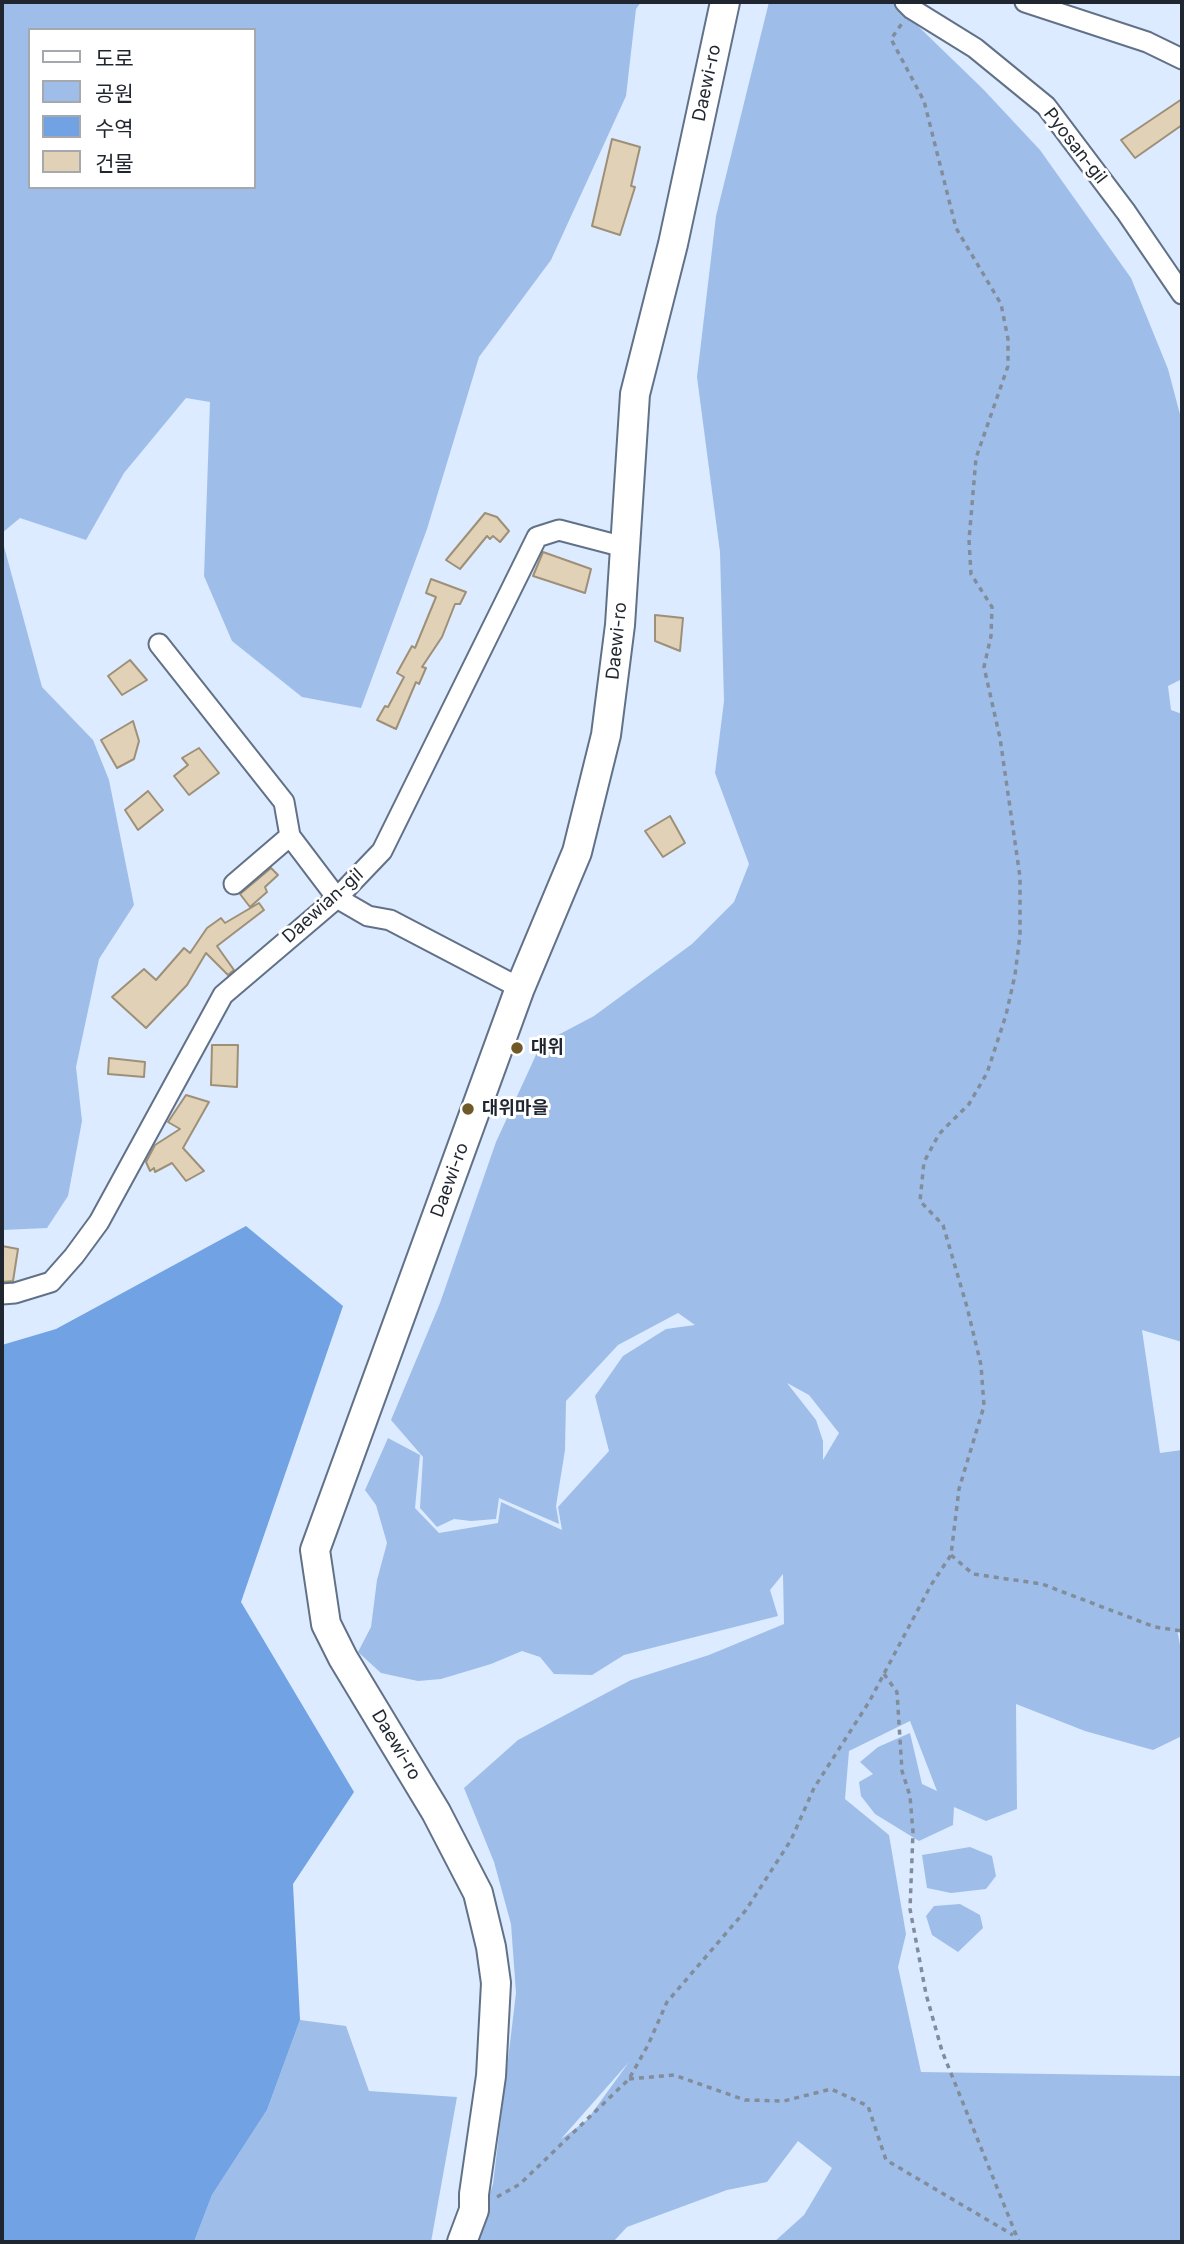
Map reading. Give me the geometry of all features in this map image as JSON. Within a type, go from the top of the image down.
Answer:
[{"type":"main road","name":"Daewi-ro","points":[[462,2242],[474,2210],[491,2076],[496,1983],[491,1947],[478,1893],[436,1812],[343,1658],[326,1624],[316,1550],[520,988],[577,852],[591,801],[606,735],[620,625],[635,394],[673,244],[725,2]]},
{"type":"street","points":[[1024,2],[1147,42],[1182,59]]},
{"type":"street","name":"Pyosan-gil","points":[[909,6],[975,48],[1046,106],[1126,212],[1182,294]]},
{"type":"street","name":"Daewian-gil","points":[[2,1294],[15,1293],[51,1282],[74,1256],[99,1222],[223,995],[337,898],[382,851],[537,537],[559,530],[624,547]]},
{"type":"street","points":[[159,645],[284,802],[290,836],[337,898],[368,916],[390,920],[520,988]]},
{"type":"street","points":[[234,884],[290,836]]},
{"type":"path","points":[[474,2210],[520,2184],[629,2079],[667,2002],[746,1910],[791,1840],[814,1788],[869,1702],[931,1585],[951,1555],[959,1489],[984,1406],[981,1366],[943,1224],[920,1202],[925,1163],[939,1134],[969,1104],[987,1073],[1006,1015],[1020,935],[1020,877],[1000,738],[984,667],[991,636],[992,607],[971,574],[969,540],[976,458],[1008,366],[1009,339],[1001,304],[956,228],[924,101],[891,39],[909,6]]},
{"type":"path","points":[[951,1555],[974,1574],[1042,1584],[1155,1627],[1182,1632]]},
{"type":"path","points":[[884,1674],[897,1692],[901,1771],[910,1796],[913,1832],[910,1909],[926,1994],[942,2051],[1019,2242]]},
{"type":"path","points":[[629,2079],[674,2075],[745,2101],[784,2101],[831,2089],[868,2106],[886,2160],[1015,2236]]},
{"type":"green space","points":[[2,2],[641,2],[636,9],[626,96],[551,260],[479,357],[427,529],[361,708],[302,697],[232,641],[204,576],[210,402],[186,398],[124,473],[86,540],[20,518],[2,533]]},
{"type":"green space","points":[[769,2],[893,2],[983,89],[1040,150],[1131,278],[1168,369],[1182,422],[1182,679],[1168,686],[1171,710],[1182,714],[1182,1342],[1142,1330],[1160,1453],[1182,1450],[1182,1629],[1177,1629],[1182,1656],[1182,1736],[1153,1750],[1085,1731],[1016,1704],[1017,1809],[986,1821],[954,1807],[953,1825],[919,1841],[875,1814],[861,1796],[859,1782],[873,1774],[860,1762],[878,1747],[910,1733],[922,1784],[937,1791],[910,1721],[849,1751],[845,1799],[889,1835],[906,1934],[898,1967],[921,2072],[1182,2076],[1182,2242],[774,2242],[804,2215],[832,2168],[798,2141],[767,2182],[727,2190],[627,2227],[613,2242],[474,2242],[493,2184],[516,1993],[511,1924],[494,1862],[464,1788],[518,1740],[631,1680],[709,1655],[784,1624],[783,1574],[770,1590],[778,1616],[624,1655],[592,1675],[554,1674],[540,1657],[522,1651],[491,1664],[441,1679],[418,1681],[381,1673],[358,1652],[371,1627],[377,1580],[387,1543],[376,1505],[365,1490],[388,1438],[420,1455],[415,1508],[439,1533],[498,1523],[501,1502],[562,1530],[558,1507],[609,1451],[595,1396],[623,1356],[666,1329],[695,1325],[678,1313],[618,1345],[566,1401],[565,1450],[556,1506],[559,1524],[499,1498],[496,1519],[454,1519],[437,1527],[420,1508],[423,1457],[391,1420],[440,1303],[496,1142],[541,1044],[594,1016],[692,944],[734,902],[749,864],[715,773],[724,701],[720,552],[697,377],[716,216]],"holes":[[[787,1383],[809,1395],[839,1433],[823,1460],[823,1441],[816,1420]],[[629,2062],[587,2120],[561,2139]]]},
{"type":"green space","points":[[2,539],[42,687],[93,740],[109,780],[134,905],[99,959],[76,1067],[82,1121],[68,1196],[47,1228],[2,1230]]},
{"type":"green space","points":[[970,1847],[992,1856],[996,1876],[986,1889],[951,1893],[927,1888],[922,1855]]},
{"type":"green space","points":[[960,1904],[980,1915],[983,1928],[958,1952],[932,1935],[926,1916],[934,1906]]},
{"type":"green space","points":[[300,2020],[346,2026],[369,2091],[457,2097],[431,2242],[194,2242],[212,2195],[267,2110]]},
{"type":"water","points":[[246,1226],[343,1306],[241,1602],[354,1792],[293,1884],[300,2020],[267,2110],[212,2195],[194,2242],[2,2242],[2,1345],[56,1329]]},
{"type":"building","points":[[1182,99],[1182,125],[1135,158],[1121,140]]},
{"type":"building","points":[[612,139],[640,147],[631,186],[635,187],[620,235],[592,226]]},
{"type":"building","points":[[485,513],[497,517],[509,531],[500,542],[493,536],[490,539],[487,536],[460,569],[446,560]]},
{"type":"building","points":[[543,552],[591,569],[585,593],[533,576]]},
{"type":"building","points":[[431,579],[466,592],[460,604],[455,604],[442,637],[422,667],[426,668],[419,684],[416,682],[396,729],[377,720],[385,706],[388,707],[404,677],[397,673],[412,646],[415,648],[436,597],[426,593]]},
{"type":"building","points":[[655,615],[683,618],[680,651],[655,641]]},
{"type":"building","points":[[130,660],[147,680],[122,695],[108,676]]},
{"type":"building","points":[[133,721],[139,741],[134,759],[117,768],[101,740]]},
{"type":"building","points":[[199,748],[219,773],[189,795],[174,776],[188,765],[182,758]]},
{"type":"building","points":[[148,791],[163,810],[138,830],[125,810]]},
{"type":"building","points":[[670,816],[685,843],[663,857],[645,831]]},
{"type":"building","points":[[271,868],[278,875],[265,887],[267,892],[250,907],[240,894]]},
{"type":"building","points":[[259,903],[264,910],[217,946],[234,970],[228,975],[206,953],[187,985],[146,1028],[112,997],[144,969],[156,980],[184,948],[190,953],[207,928],[221,918],[225,923]]},
{"type":"building","points":[[212,1045],[238,1045],[237,1087],[211,1085]]},
{"type":"building","points":[[109,1058],[145,1062],[144,1077],[108,1074]]},
{"type":"building","points":[[186,1095],[209,1102],[183,1148],[204,1171],[186,1181],[172,1163],[155,1172],[154,1168],[150,1171],[146,1162],[155,1145],[180,1129],[168,1122]]},
{"type":"building","points":[[2,1246],[18,1249],[13,1281],[2,1282]]},
{"type":"place","name":"대위","points":[[517,1048]]},
{"type":"place","name":"대위마을","points":[[468,1109]]}]
